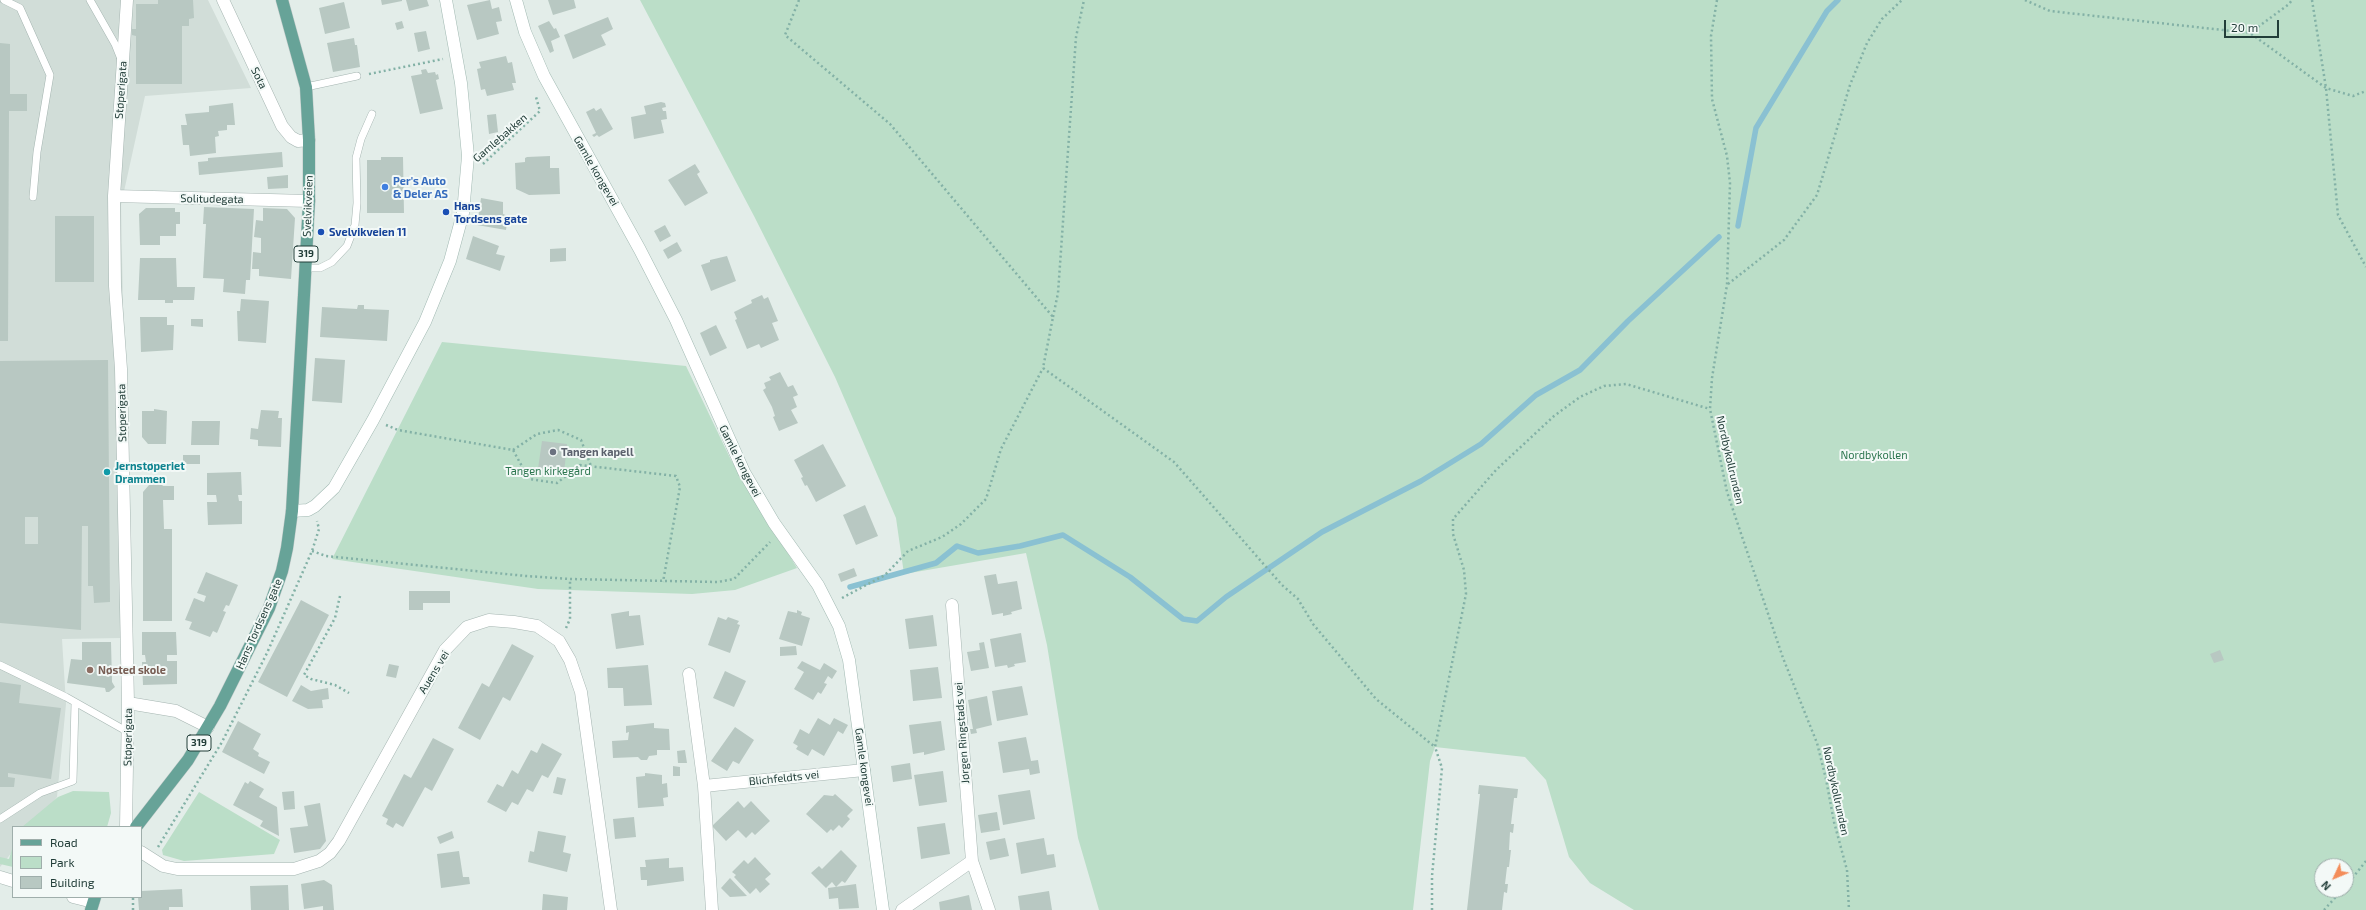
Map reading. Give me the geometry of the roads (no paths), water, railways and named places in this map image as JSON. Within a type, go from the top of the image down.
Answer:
[{"type":"main road","name":"Svelvikveien","points":[[282,0],[306,87],[309,140],[309,201],[306,268],[292,511]]},
{"type":"main road","name":"Hans Tordsens gate","points":[[137,826],[179,772],[208,727],[249,650],[275,592],[287,548],[292,511]]},
{"type":"street","name":"Støperigata","points":[[126,0],[114,196],[115,286],[121,369],[128,703],[126,826]]},
{"type":"street","name":"Sota","points":[[223,0],[282,126],[291,137],[298,141],[309,140]]},
{"type":"street","points":[[292,511],[308,510],[327,496],[373,420],[425,322],[441,285],[458,237],[468,177],[465,114],[446,0]]},
{"type":"street","name":"Gamle kongevei","points":[[516,0],[525,32],[544,76],[563,114],[640,250],[676,320],[744,472],[782,535],[815,580],[839,626],[849,660],[883,910]]},
{"type":"street","name":"Solitudegata","points":[[114,196],[309,201]]},
{"type":"street","name":"Jørgen Ringstads vei","points":[[952,605],[972,861],[989,910]]},
{"type":"street","name":"Auens vei","points":[[142,853],[163,866],[177,869],[294,869],[319,861],[330,853],[339,841],[444,650],[467,627],[489,620],[514,622],[537,626],[559,641],[570,660],[581,692],[611,910]]},
{"type":"street","points":[[689,674],[704,786],[712,910]]},
{"type":"street","points":[[128,703],[176,711],[208,727]]},
{"type":"street","name":"Blichfeldts vei","points":[[704,786],[864,770]]},
{"type":"street","points":[[902,910],[972,861]]},
{"type":"street","points":[[0,878],[12,881]]},
{"type":"street","points":[[76,898],[93,903]]},
{"type":"lane","points":[[4,0],[20,8],[50,75],[37,152],[33,197]]},
{"type":"lane","points":[[90,0],[115,44],[122,63]]},
{"type":"lane","points":[[306,87],[357,76]]},
{"type":"lane","points":[[306,268],[320,268],[332,262],[347,246],[356,217],[356,158],[361,139],[372,114]]},
{"type":"lane","points":[[0,665],[128,732]]},
{"type":"lane","points":[[0,819],[40,793],[73,781],[75,703]]},
{"type":"waterway","points":[[1738,226],[1756,128],[1827,11],[1838,0]]},
{"type":"waterway","points":[[850,587],[936,563],[957,546],[978,553],[1020,546],[1063,535],[1130,577],[1183,619],[1197,621],[1226,597],[1322,532],[1421,481],[1481,444],[1536,395],[1580,370],[1628,321],[1719,237]]},
{"type":"place","name":"Per's Auto & Deler AS","points":[[385,187]]},
{"type":"place","name":"Hans Tordsens gate","points":[[446,212]]},
{"type":"place","name":"Svelvikveien 11","points":[[321,232]]},
{"type":"place","name":"Tangen kapell","points":[[553,452]]},
{"type":"place","name":"Jernstøperiet Drammen","points":[[107,472]]},
{"type":"place","name":"Nøsted skole","points":[[90,670]]},
{"type":"park label","name":"Nordbykollen","points":[[1874,455]]},
{"type":"park label","name":"Tangen kirkegård","points":[[548,471]]}]
